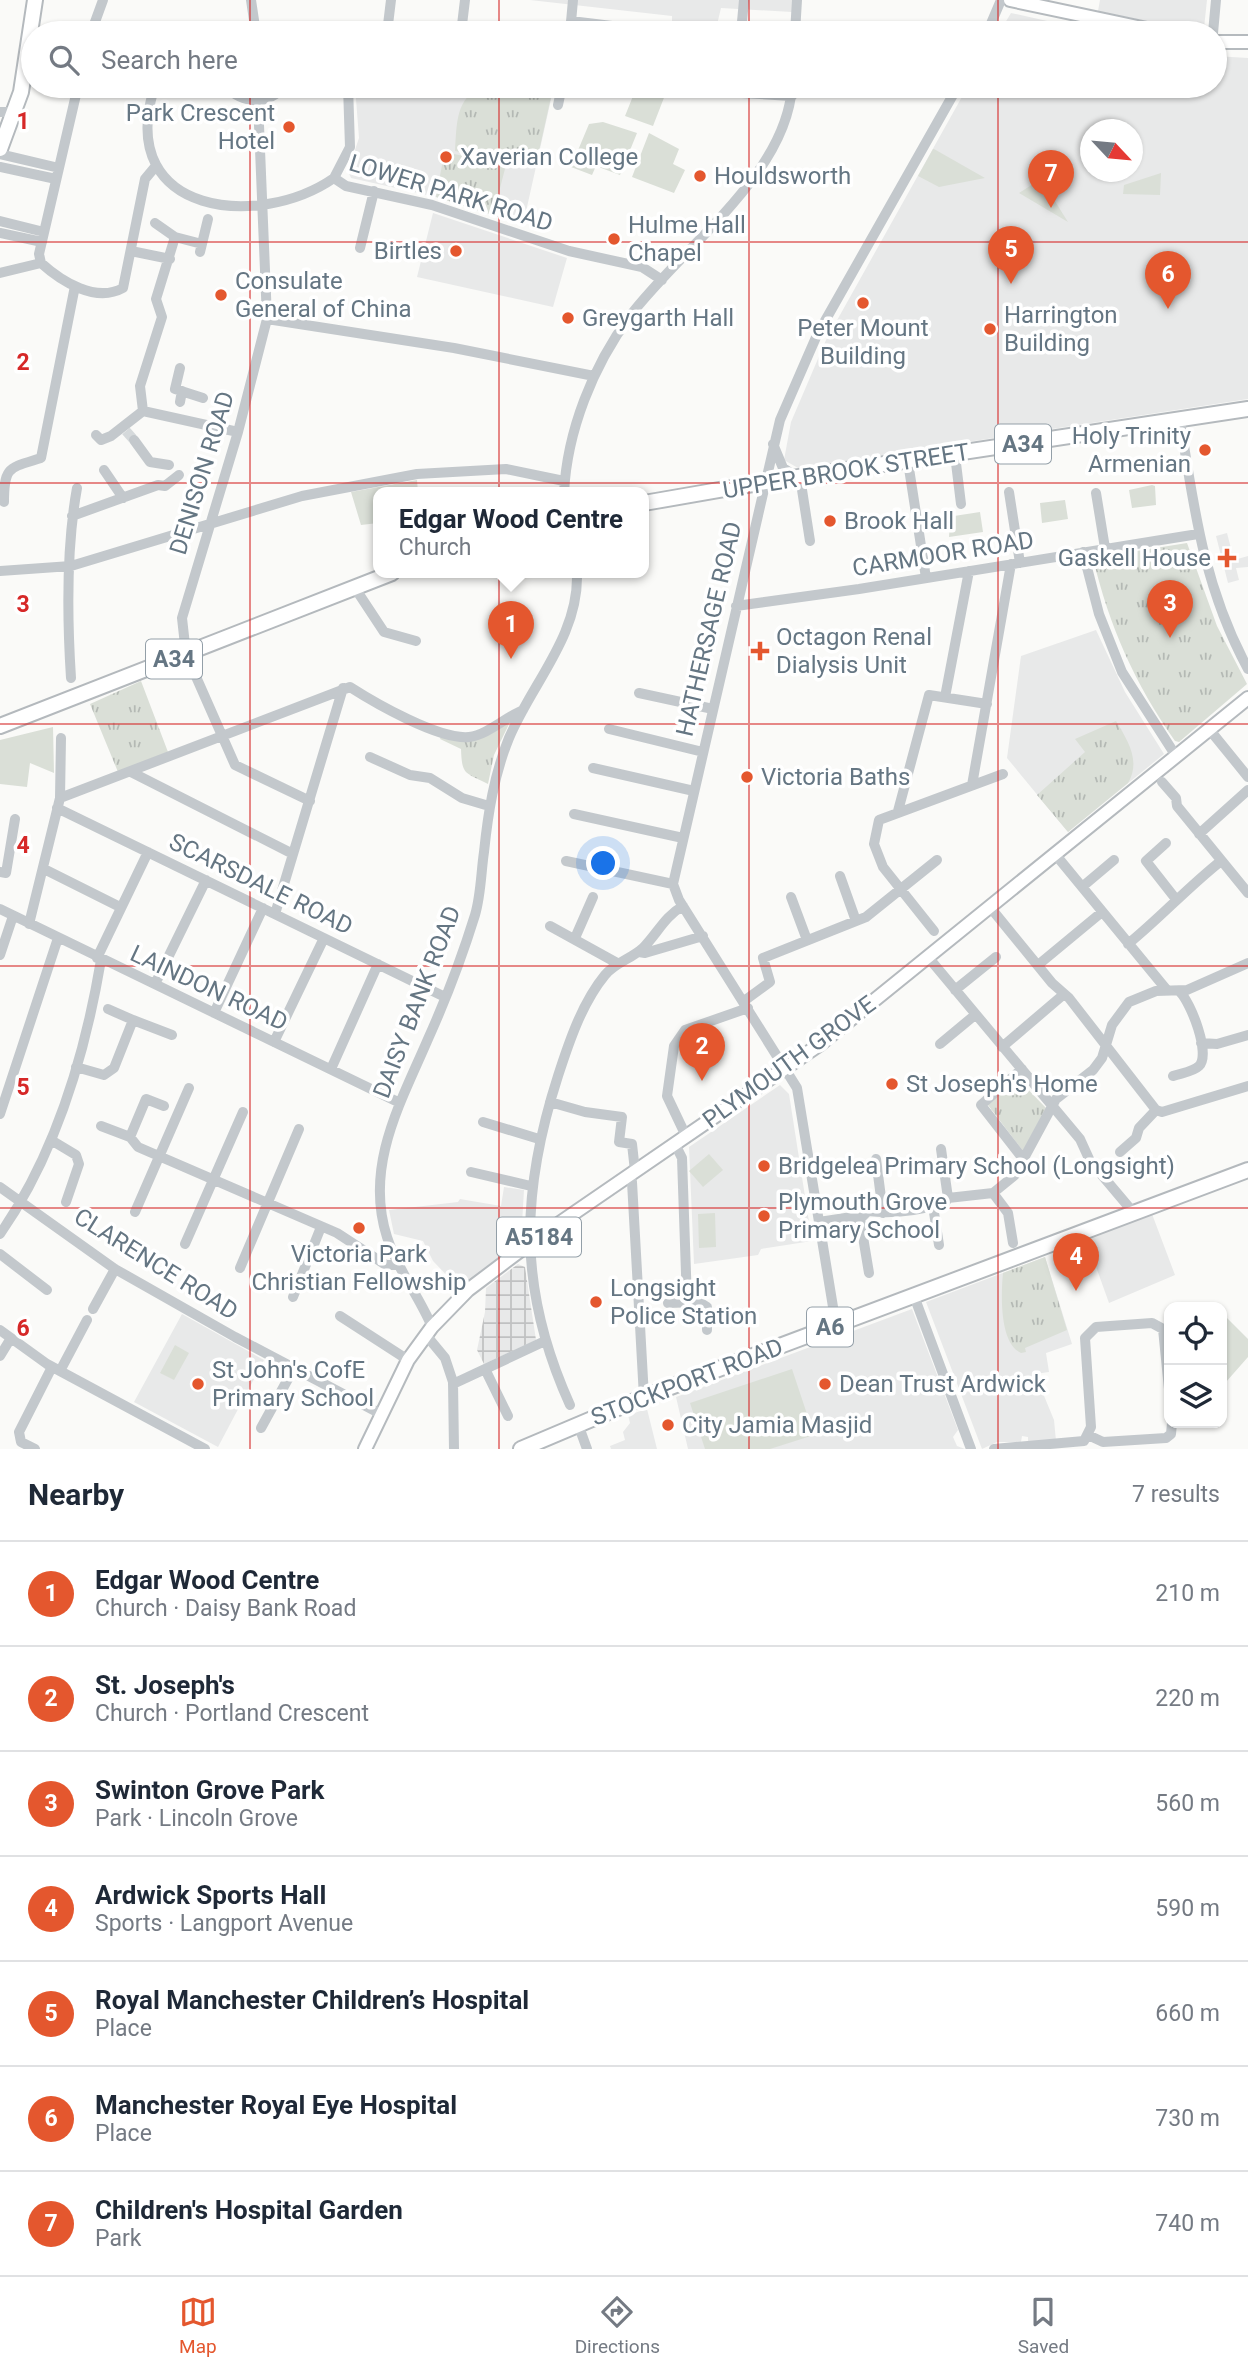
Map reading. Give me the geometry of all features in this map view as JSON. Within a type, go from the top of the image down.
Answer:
[{"type":"highway","points":[[33,21],[35,0]]},
{"type":"highway","points":[[0,152],[21,96]]},
{"type":"highway","name":"UPPER BROOK STREET","points":[[649,502],[1248,409]]},
{"type":"highway","name":"A34","points":[[0,726],[380,578]]},
{"type":"highway","name":"STOCKPORT ROAD","points":[[521,1449],[644,1396],[1248,1170]]},
{"type":"main road","points":[[1010,0],[1109,21]]},
{"type":"main road","points":[[1227,42],[1248,42]]},
{"type":"main road","name":"PLYMOUTH GROVE","points":[[365,1449],[408,1360],[429,1331],[468,1290],[529,1244],[850,1021],[1248,698]]},
{"type":"street","points":[[96,21],[103,0]]},
{"type":"street","points":[[251,0],[254,21]]},
{"type":"street","points":[[388,21],[391,0]]},
{"type":"street","points":[[462,21],[465,0]]},
{"type":"street","points":[[571,21],[573,0]]},
{"type":"street","points":[[742,21],[744,0]]},
{"type":"street","points":[[796,21],[797,0]]},
{"type":"street","points":[[992,21],[1001,0]]},
{"type":"street","points":[[1214,21],[1216,0]]},
{"type":"street","points":[[75,98],[39,254],[41,263],[54,275],[75,286],[113,293],[123,288],[145,179],[155,167],[149,136],[152,98]]},
{"type":"street","points":[[242,98],[258,101],[266,98]]},
{"type":"street","points":[[334,178],[350,147],[348,98]]},
{"type":"street","points":[[558,105],[559,98]]},
{"type":"street","points":[[564,487],[577,425],[594,376],[618,333],[762,165],[784,125],[790,98]]},
{"type":"street","name":"HATHERSAGE ROAD","points":[[673,884],[773,444],[792,389],[817,335],[951,98]]},
{"type":"street","name":"DENISON ROAD","points":[[258,101],[267,319],[238,432],[212,522],[190,583],[182,618],[186,654],[235,765],[310,801]]},
{"type":"street","points":[[0,112],[16,112]]},
{"type":"street","points":[[0,152],[59,168]]},
{"type":"street","points":[[0,167],[56,179]]},
{"type":"street","name":"LOWER PARK ROAD","points":[[155,167],[166,181],[194,197],[226,205],[262,204],[302,195],[334,178],[346,186],[446,209],[580,254],[642,267],[662,280]]},
{"type":"street","points":[[360,248],[374,191]]},
{"type":"street","points":[[155,223],[175,237],[201,248],[208,219]]},
{"type":"street","points":[[0,221],[43,237]]},
{"type":"street","points":[[0,233],[43,237]]},
{"type":"street","points":[[143,411],[140,386],[162,317],[156,299],[175,237]]},
{"type":"street","points":[[131,251],[170,259]]},
{"type":"street","points":[[0,273],[41,263]]},
{"type":"street","points":[[4,502],[4,477],[10,468],[41,458],[75,286]]},
{"type":"street","points":[[267,319],[453,348],[594,376]]},
{"type":"street","points":[[176,420],[180,401],[175,389],[180,368]]},
{"type":"street","points":[[180,401],[203,398]]},
{"type":"street","points":[[143,411],[238,432]]},
{"type":"street","points":[[96,435],[101,440],[125,429],[143,411]]},
{"type":"street","points":[[1180,420],[1198,534],[1213,592],[1230,635],[1248,668]]},
{"type":"street","points":[[134,440],[150,461],[169,465]]},
{"type":"street","points":[[773,444],[783,468],[798,477],[810,541]]},
{"type":"street","points":[[955,455],[961,504]]},
{"type":"street","points":[[908,462],[926,578]]},
{"type":"street","points":[[0,571],[71,566],[334,488],[428,473],[506,468],[564,481]]},
{"type":"street","points":[[104,470],[123,498]]},
{"type":"street","points":[[72,516],[158,485],[165,485],[179,475]]},
{"type":"street","points":[[564,481],[567,487]]},
{"type":"street","points":[[71,678],[68,634],[72,516],[78,488]]},
{"type":"street","points":[[972,785],[1015,563],[1009,492]]},
{"type":"street","points":[[1096,493],[1105,548]]},
{"type":"street","name":"CARMOOR ROAD","points":[[736,606],[1198,534]]},
{"type":"street","points":[[1083,552],[1099,614],[1122,671],[1175,756]]},
{"type":"street","points":[[946,697],[969,571]]},
{"type":"street","name":"DAISY BANK ROAD","points":[[453,1384],[445,1358],[429,1331],[386,1236],[380,1197],[380,1166],[400,1102],[445,997],[476,913],[489,806],[502,759],[523,710],[567,628],[576,602],[578,578]]},
{"type":"street","points":[[355,588],[384,632],[416,641]]},
{"type":"street","points":[[58,803],[343,688],[349,687],[391,711],[453,735],[470,737],[523,710]]},
{"type":"street","points":[[275,914],[343,688]]},
{"type":"street","points":[[639,693],[713,709]]},
{"type":"street","points":[[898,811],[929,695],[987,704]]},
{"type":"street","points":[[609,729],[703,752]]},
{"type":"street","points":[[1209,729],[1248,777]]},
{"type":"street","points":[[29,924],[58,803],[61,738]]},
{"type":"street","points":[[370,757],[410,775],[440,783],[470,802],[489,806]]},
{"type":"street","points":[[593,768],[694,792]]},
{"type":"street","points":[[131,772],[293,854]]},
{"type":"street","points":[[934,931],[883,867],[875,851],[881,817],[1003,774]]},
{"type":"street","points":[[1162,782],[1199,834],[1247,891]]},
{"type":"street","points":[[1199,834],[1248,790]]},
{"type":"street","name":"SCARSDALE ROAD","points":[[58,803],[148,852],[445,997]]},
{"type":"street","points":[[574,814],[683,838]]},
{"type":"street","points":[[0,872],[6,873],[15,819]]},
{"type":"street","points":[[1166,843],[1146,862],[1175,898]]},
{"type":"street","points":[[0,1234],[22,1203],[51,1140],[76,1067],[99,959],[120,907],[148,852]]},
{"type":"street","points":[[1055,854],[1166,989]]},
{"type":"street","points":[[687,1302],[681,1140],[667,1096],[678,1037],[685,1030],[746,1005],[770,982],[763,958],[866,917],[937,859]]},
{"type":"street","points":[[1082,887],[1114,860]]},
{"type":"street","points":[[566,861],[673,884],[683,906],[797,1088],[836,1325]]},
{"type":"street","points":[[1128,944],[1171,909],[1175,898],[1221,861]]},
{"type":"street","points":[[44,870],[120,907]]},
{"type":"street","points":[[840,876],[856,921]]},
{"type":"street","points":[[155,984],[206,880]]},
{"type":"street","points":[[575,938],[593,897]]},
{"type":"street","points":[[791,897],[807,940]]},
{"type":"street","points":[[570,1405],[545,1341],[529,1244],[531,1186],[539,1139],[578,1025],[599,983],[617,963],[639,952],[673,911],[683,906]]},
{"type":"street","points":[[990,907],[1063,995],[1069,998],[1156,1110],[1162,1112],[1248,1086]]},
{"type":"street","points":[[214,1013],[263,908]]},
{"type":"street","name":"LAINDON ROAD","points":[[0,909],[400,1102]]},
{"type":"street","points":[[1038,965],[1102,912]]},
{"type":"street","points":[[0,956],[13,916]]},
{"type":"street","points":[[550,926],[617,963]]},
{"type":"street","points":[[639,952],[645,953],[703,936]]},
{"type":"street","points":[[0,1114],[58,938]]},
{"type":"street","points":[[274,1042],[324,938]]},
{"type":"street","points":[[928,957],[1080,1139],[1090,1161],[1133,1212]]},
{"type":"street","points":[[955,990],[996,957]]},
{"type":"street","points":[[948,1198],[993,1193],[1015,1175],[1052,1105],[1093,1070],[1106,1048],[1112,1024],[1122,1008],[1145,993],[1166,989],[1180,992],[1248,963]]},
{"type":"street","points":[[331,1069],[378,964]]},
{"type":"street","points":[[1173,1076],[1199,1066],[1204,1054],[1192,1013],[1180,992]]},
{"type":"street","points":[[1002,1047],[1063,995]]},
{"type":"street","points":[[108,1009],[172,1035]]},
{"type":"street","points":[[940,1044],[975,1015]]},
{"type":"street","points":[[76,1067],[104,1075],[114,1068],[133,1020]]},
{"type":"street","points":[[1201,1043],[1217,1044],[1248,1035]]},
{"type":"street","points":[[1022,1069],[981,1105],[1024,1160]]},
{"type":"street","points":[[135,1212],[189,1088]]},
{"type":"street","points":[[130,1137],[143,1098],[164,1106]]},
{"type":"street","points":[[550,1102],[585,1112],[622,1116],[619,1142],[632,1144],[644,1396]]},
{"type":"street","points":[[1120,1152],[1136,1138],[1139,1128],[1156,1110]]},
{"type":"street","points":[[185,1244],[243,1112]]},
{"type":"street","points":[[483,1122],[539,1139]]},
{"type":"street","points":[[101,1126],[130,1137],[138,1147],[343,1237],[386,1265],[398,1265]]},
{"type":"street","points":[[240,1268],[299,1129]]},
{"type":"street","points":[[51,1140],[76,1155],[79,1164],[74,1190],[66,1202]]},
{"type":"street","points":[[860,1219],[868,1211],[883,1213],[945,1203],[948,1198],[941,1149]]},
{"type":"street","points":[[876,1159],[883,1213]]},
{"type":"street","points":[[471,1172],[531,1186]]},
{"type":"street","name":"CLARENCE ROAD","points":[[0,1188],[115,1269],[382,1414]]},
{"type":"street","points":[[993,1193],[1008,1213],[1013,1243]]},
{"type":"street","points":[[933,1206],[939,1245]]},
{"type":"street","points":[[819,1222],[852,1217],[860,1219]]},
{"type":"street","points":[[860,1219],[869,1273]]},
{"type":"street","points":[[293,1297],[321,1227]]},
{"type":"street","points":[[0,1254],[47,1290]]},
{"type":"street","points":[[93,1309],[115,1269]]},
{"type":"street","points":[[914,1296],[971,1449]]},
{"type":"street","points":[[668,1303],[699,1302],[707,1307],[707,1330]]},
{"type":"street","points":[[341,1316],[408,1360]]},
{"type":"street","points":[[35,1449],[21,1442],[19,1432],[87,1320]]},
{"type":"street","points":[[994,1449],[1078,1444],[1088,1435],[1091,1427],[1085,1338],[1090,1330],[1096,1327],[1158,1325],[1165,1336],[1167,1365]]},
{"type":"street","points":[[0,1330],[56,1369],[205,1449]]},
{"type":"street","points":[[0,1356],[11,1338]]},
{"type":"street","points":[[454,1449],[453,1384],[545,1341]]},
{"type":"street","points":[[261,1428],[294,1368]]},
{"type":"street","points":[[485,1369],[508,1416]]},
{"type":"street","points":[[578,1424],[587,1449]]},
{"type":"street","points":[[1088,1435],[1103,1441],[1166,1438],[1171,1434],[1172,1428]]},
{"type":"shaded area","points":[[530,0],[799,0],[792,12],[721,8],[718,21],[672,21],[672,16]]},
{"type":"shaded area","points":[[1100,0],[1207,0],[1205,21],[1146,21],[1098,11]]},
{"type":"shaded area","points":[[1011,13],[1047,21],[1006,21]]},
{"type":"shaded area","points":[[1227,57],[1248,58],[1248,399],[798,468],[784,460],[791,422],[826,340],[961,98],[1227,98]]},
{"type":"shaded area","name":"Xaverian College","points":[[356,98],[551,98],[525,216],[510,221],[436,197],[351,178],[348,171],[359,138]]},
{"type":"shaded area","name":"Xaverian College","points":[[433,213],[567,258],[553,307],[417,277]]},
{"type":"shaded area","name":"Gaskell House","points":[[1227,533],[1234,560],[1248,556],[1248,567],[1236,568],[1239,580],[1228,583],[1216,536]]},
{"type":"shaded area","points":[[1096,630],[1125,692],[1164,754],[1068,832],[1007,758],[1021,656]]},
{"type":"shaded area","points":[[780,1085],[789,1094],[812,1241],[761,1249],[758,1255],[694,1264],[689,1147]]},
{"type":"shaded area","points":[[504,1187],[524,1190],[521,1240],[459,1288],[433,1261],[423,1241],[394,1234],[389,1210],[458,1202],[460,1199],[501,1206]]},
{"type":"shaded area","points":[[1152,1214],[1175,1275],[1109,1303],[1086,1239]]},
{"type":"shaded area","points":[[1045,1257],[1072,1344],[1046,1353],[1049,1372],[1035,1374],[1054,1420],[1056,1441],[1028,1441],[1028,1437],[1022,1436],[1021,1442],[997,1442],[982,1449],[926,1302]]},
{"type":"shaded area","points":[[518,1264],[525,1267],[536,1340],[484,1364],[477,1350],[485,1312],[486,1288]]},
{"type":"shaded area","name":"Dean Trust Ardwick","points":[[912,1309],[958,1430],[953,1437],[957,1446],[965,1449],[688,1449],[676,1397]]},
{"type":"shaded area","name":"St John's CofE Primary School","points":[[182,1314],[264,1360],[218,1447],[134,1402]]},
{"type":"shaded area","points":[[647,1409],[657,1449],[611,1449],[610,1446],[625,1440],[623,1432],[630,1423],[628,1415]]},
{"type":"green space","points":[[467,98],[551,98],[539,151],[520,151],[516,164],[455,151],[457,121]]},
{"type":"green space","points":[[632,98],[664,98],[653,126],[625,116]]},
{"type":"green space","points":[[603,122],[637,133],[620,175],[596,166],[592,175],[571,167],[589,124]]},
{"type":"green space","points":[[649,133],[679,149],[673,164],[685,170],[674,193],[632,177]]},
{"type":"green space","points":[[933,149],[985,178],[939,187],[918,176]]},
{"type":"green space","points":[[448,155],[506,165],[493,215],[436,197],[442,165]]},
{"type":"green space","points":[[1161,173],[1160,195],[1123,194],[1124,185],[1143,182],[1143,179]]},
{"type":"green space","points":[[1041,179],[1068,222],[1019,193]]},
{"type":"green space","points":[[417,480],[418,487],[378,487]]},
{"type":"green space","points":[[1155,486],[1156,505],[1132,508],[1129,490]]},
{"type":"green space","points":[[373,488],[373,524],[361,525],[351,492]]},
{"type":"green space","points":[[1065,500],[1068,519],[1042,523],[1040,503]]},
{"type":"green space","points":[[980,512],[983,532],[949,537],[950,523],[954,516]]},
{"type":"green space","points":[[1187,543],[1217,626],[1247,684],[1179,742],[1175,741],[1161,720],[1125,654],[1099,583],[1093,558]]},
{"type":"green space","points":[[141,681],[168,752],[118,772],[90,704]]},
{"type":"green space","points":[[1116,721],[1131,751],[1132,775],[1128,783],[1068,832],[1037,795],[1085,752],[1075,739]]},
{"type":"green space","points":[[510,722],[494,755],[488,784],[466,772],[462,764],[461,749],[440,739],[442,734],[462,740],[478,739]]},
{"type":"green space","points":[[53,727],[54,773],[30,763],[27,787],[0,784],[0,740]]},
{"type":"green space","points":[[1018,1079],[1046,1108],[1023,1151],[988,1105]]},
{"type":"green space","points":[[709,1154],[723,1170],[703,1187],[689,1171]]},
{"type":"green space","points":[[715,1213],[716,1247],[699,1248],[698,1214]]},
{"type":"green space","points":[[1045,1257],[1067,1330],[1025,1348],[1026,1352],[1021,1353],[1014,1348],[1005,1329],[1002,1304],[1003,1273]]},
{"type":"green space","points":[[1227,1318],[1248,1339],[1248,1357],[1227,1381]]},
{"type":"green space","points":[[175,1345],[189,1353],[174,1380],[160,1373]]},
{"type":"green space","points":[[792,1369],[814,1435],[770,1449],[705,1449],[690,1403]]},
{"type":"tunnel","points":[[126,431],[134,440]]},
{"type":"place","name":"Park Crescent Hotel","points":[[289,127]]},
{"type":"place","name":"Xaverian College","points":[[446,157]]},
{"type":"place","name":"Houldsworth","points":[[700,176]]},
{"type":"place","name":"Children's Hospital Garden","points":[[1051,208]]},
{"type":"place","name":"Hulme Hall Chapel","points":[[614,239]]},
{"type":"place","name":"Birtles","points":[[456,251]]},
{"type":"place","name":"Royal Manchester Children’s Hospital","points":[[1011,284]]},
{"type":"place","name":"Consulate General of China","points":[[221,295]]},
{"type":"place","name":"Peter Mount Building","points":[[863,303]]},
{"type":"place","name":"Manchester Royal Eye Hospital","points":[[1168,309]]},
{"type":"place","name":"Greygarth Hall","points":[[568,318]]},
{"type":"place","name":"Harrington Building","points":[[990,329]]},
{"type":"place","name":"Holy Trinity Armenian","points":[[1205,450]]},
{"type":"place","name":"Brook Hall","points":[[830,521]]},
{"type":"place","name":"Gaskell House","points":[[1227,558]]},
{"type":"place","name":"Swinton Grove Park","points":[[1170,638]]},
{"type":"place","name":"Octagon Renal Dialysis Unit","points":[[760,651]]},
{"type":"place","name":"Edgar Wood Centre","points":[[511,659]]},
{"type":"place","name":"Victoria Baths","points":[[747,777]]},
{"type":"place","name":"St. Joseph's","points":[[702,1081]]},
{"type":"place","name":"St Joseph's Home","points":[[892,1084]]},
{"type":"place","name":"Bridgelea Primary School (Longsight)","points":[[764,1166]]},
{"type":"place","name":"Plymouth Grove Primary School","points":[[764,1216]]},
{"type":"place","name":"Victoria Park Christian Fellowship","points":[[359,1228]]},
{"type":"place","name":"Ardwick Sports Hall","points":[[1076,1291]]},
{"type":"place","name":"Longsight Police Station","points":[[596,1302]]},
{"type":"place","name":"St John's CofE Primary School","points":[[198,1384]]},
{"type":"place","name":"Dean Trust Ardwick","points":[[825,1384]]},
{"type":"place","name":"City Jamia Masjid","points":[[668,1425]]}]
